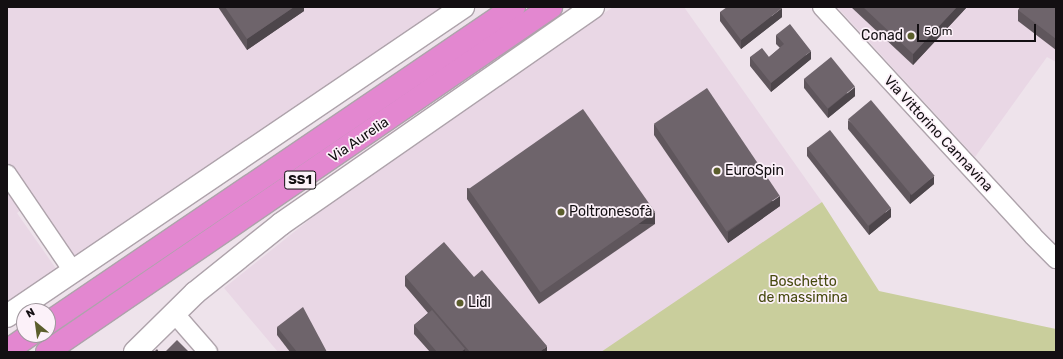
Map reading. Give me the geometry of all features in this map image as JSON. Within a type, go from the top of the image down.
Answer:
[{"type":"highway","name":"Via Aurelia","points":[[56,318],[514,7]]},
{"type":"highway","name":"Via Aurelia","points":[[47,352],[551,7]]},
{"type":"highway","points":[[7,351],[18,343]]},
{"type":"street","points":[[7,316],[463,7]]},
{"type":"street","name":"Via Aurelia","points":[[135,352],[195,293],[281,224],[593,7]]},
{"type":"street","name":"Via Vittorino Cannavina","points":[[822,7],[1027,230],[1056,259]]},
{"type":"street","points":[[7,174],[73,270]]},
{"type":"street","points":[[174,313],[208,352]]},
{"type":"shaded area","points":[[7,7],[445,7],[74,257],[7,161]]},
{"type":"shaded area","points":[[613,7],[684,7],[822,202],[622,352],[278,352],[224,288],[314,216],[395,157],[396,159]]},
{"type":"shaded area","points":[[837,7],[1056,7],[1056,62],[1047,57],[975,157]]},
{"type":"shaded area","points":[[7,190],[21,210],[17,213],[57,270],[7,305]]},
{"type":"green space","name":"Boschetto de massimina","points":[[822,202],[879,291],[1056,329],[1056,352],[601,352]]},
{"type":"building","points":[[225,7],[294,7],[247,39]]},
{"type":"building","points":[[727,7],[782,8],[741,40],[720,12]]},
{"type":"building","name":"Conad","points":[[863,7],[957,7],[913,54]]},
{"type":"building","points":[[1020,7],[1056,7],[1056,39],[1018,10]]},
{"type":"building","points":[[790,24],[811,51],[771,83],[750,57],[762,48],[769,57],[784,44],[776,35]]},
{"type":"building","points":[[831,57],[855,87],[828,109],[804,79]]},
{"type":"building","name":"EuroSpin","points":[[707,88],[780,196],[727,232],[654,124]]},
{"type":"building","points":[[871,100],[935,176],[912,195],[848,119]]},
{"type":"building","name":"Poltronesofà","points":[[583,109],[655,212],[541,293],[468,189]]},
{"type":"building","points":[[830,130],[891,208],[868,226],[807,148]]},
{"type":"building","name":"Lidl","points":[[444,242],[474,277],[482,270],[547,346],[540,352],[470,352],[405,276]]},
{"type":"building","points":[[303,307],[327,352],[297,352],[277,327]]},
{"type":"building","points":[[432,310],[465,349],[461,352],[437,352],[414,325]]},
{"type":"building","points":[[177,340],[189,352],[165,352]]},
{"type":"place","name":"Conad","points":[[911,36]]},
{"type":"place","name":"EuroSpin","points":[[717,171]]},
{"type":"place","name":"Poltronesofà","points":[[561,212]]},
{"type":"place","name":"Lidl","points":[[460,303]]}]
